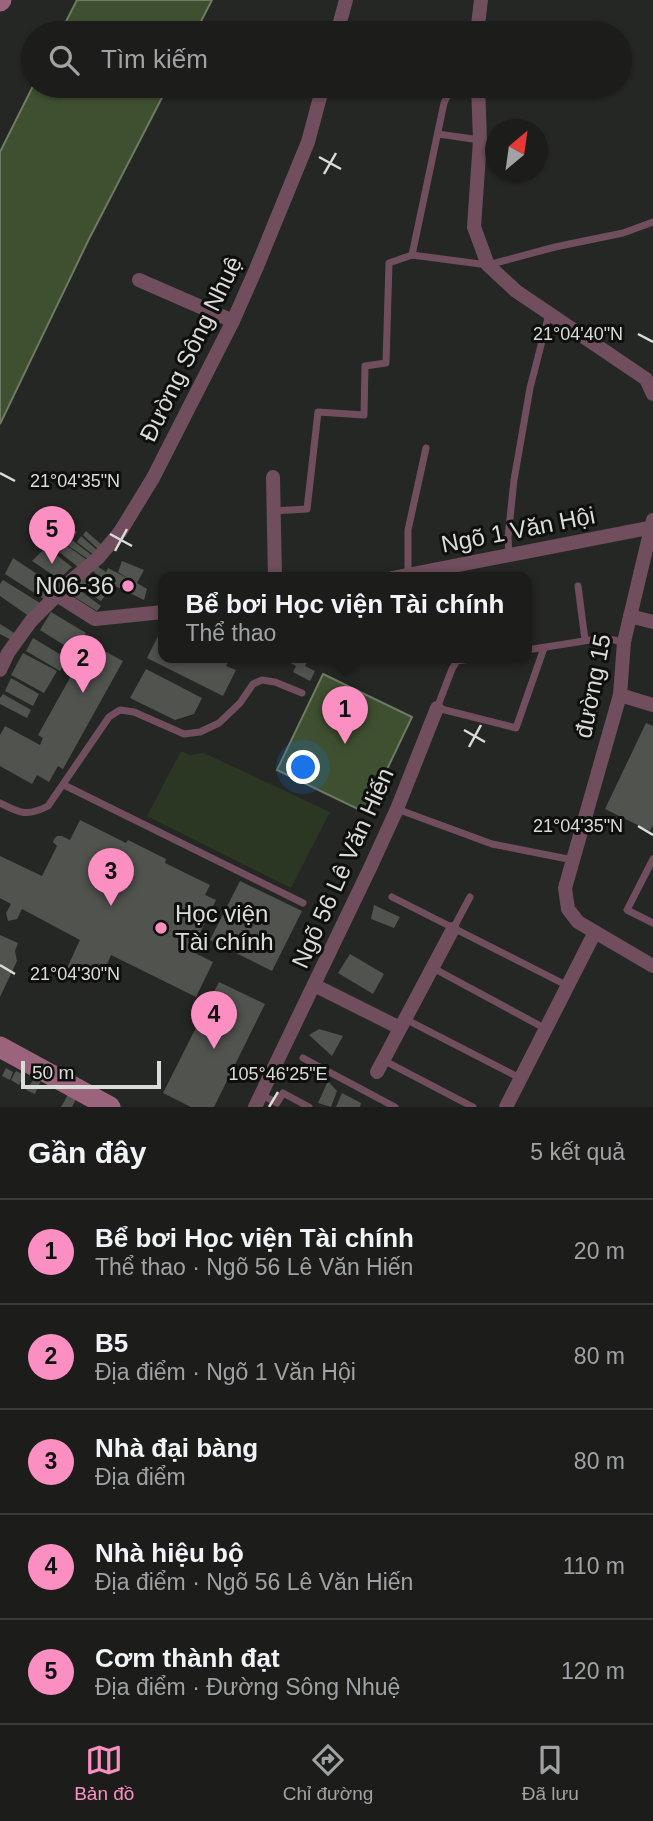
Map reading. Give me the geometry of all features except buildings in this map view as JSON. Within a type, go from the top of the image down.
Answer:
[{"type":"street","points":[[340,21],[346,0]]},
{"type":"street","points":[[478,21],[481,0]]},
{"type":"street","name":"Đường Sông Nhuệ","points":[[0,670],[8,653],[31,621],[98,558],[120,532],[153,478],[233,321],[308,142],[320,98]]},
{"type":"street","points":[[478,98],[480,139],[474,228],[488,265],[516,291],[646,379],[653,394]]},
{"type":"street","points":[[139,280],[233,321]]},
{"type":"street","points":[[273,477],[275,572]]},
{"type":"street","name":"Ngõ 1 Văn Hội","points":[[423,572],[652,525]]},
{"type":"street","name":"đường 15","points":[[652,525],[624,642],[620,695],[565,888],[568,909],[578,922],[653,966]]},
{"type":"street","points":[[57,595],[95,619],[158,613]]},
{"type":"street","points":[[631,616],[653,622]]},
{"type":"street","points":[[620,695],[653,705]]},
{"type":"street","name":"Ngõ 56 Lê Văn Hiến","points":[[258,1101],[397,809],[437,708]]},
{"type":"street","points":[[380,1066],[453,929]]},
{"type":"street","points":[[506,1107],[595,932]]},
{"type":"street","points":[[314,985],[402,1023]]},
{"type":"street","points":[[0,1047],[82,1097],[110,1107]]},
{"type":"lane","points":[[412,255],[446,98]]},
{"type":"lane","points":[[438,134],[480,139]]},
{"type":"lane","points":[[274,511],[307,509],[318,412],[364,415],[365,366],[386,363],[389,263],[412,255],[488,265],[623,233],[653,222]]},
{"type":"lane","points":[[509,555],[508,537],[516,467],[530,388],[549,313]]},
{"type":"lane","points":[[408,572],[408,530],[426,447]]},
{"type":"lane","points":[[578,586],[585,640]]},
{"type":"lane","points":[[532,649],[603,638],[624,642]]},
{"type":"lane","points":[[437,708],[516,728],[544,648]]},
{"type":"lane","name":"Ngõ 56 Lê Văn Hiến","points":[[437,708],[456,663]]},
{"type":"lane","points":[[0,803],[18,812],[34,814],[48,806],[109,717],[120,710],[134,712],[184,734],[200,733],[219,723],[240,704],[253,684],[262,680],[275,682],[302,693]]},
{"type":"lane","points":[[64,785],[303,903]]},
{"type":"lane","points":[[397,809],[492,844],[574,860]]},
{"type":"lane","points":[[653,859],[627,910],[653,923]]},
{"type":"lane","points":[[392,897],[568,986]]},
{"type":"lane","points":[[453,929],[470,897]]},
{"type":"lane","points":[[432,968],[546,1029]]},
{"type":"lane","points":[[402,1023],[520,1078]]},
{"type":"lane","points":[[303,1058],[395,1107]]},
{"type":"lane","points":[[380,1066],[472,1107]]},
{"type":"lane","points":[[258,1101],[277,1103],[283,1093],[309,1107]]},
{"type":"shaded area","points":[[77,0],[212,0],[201,21],[66,21]]},
{"type":"shaded area","points":[[27,98],[162,98],[88,241],[0,424],[0,152]]},
{"type":"shaded area","points":[[323,674],[412,717],[366,813],[277,770]]},
{"type":"shaded area","points":[[181,751],[190,755],[204,753],[330,812],[291,888],[147,816]]},
{"type":"place","name":"Cơm thành đạt","points":[[52,564]]},
{"type":"place","name":"N06-36","points":[[128,586]]},
{"type":"place","name":"B5","points":[[83,693]]},
{"type":"place","name":"Bể bơi Học viện Tài chính","points":[[345,744]]},
{"type":"place","name":"Nhà đại bàng","points":[[111,906]]},
{"type":"place","name":"Học viện Tài chính","points":[[161,928]]},
{"type":"place","name":"Nhà hiệu bộ","points":[[214,1049]]}]
